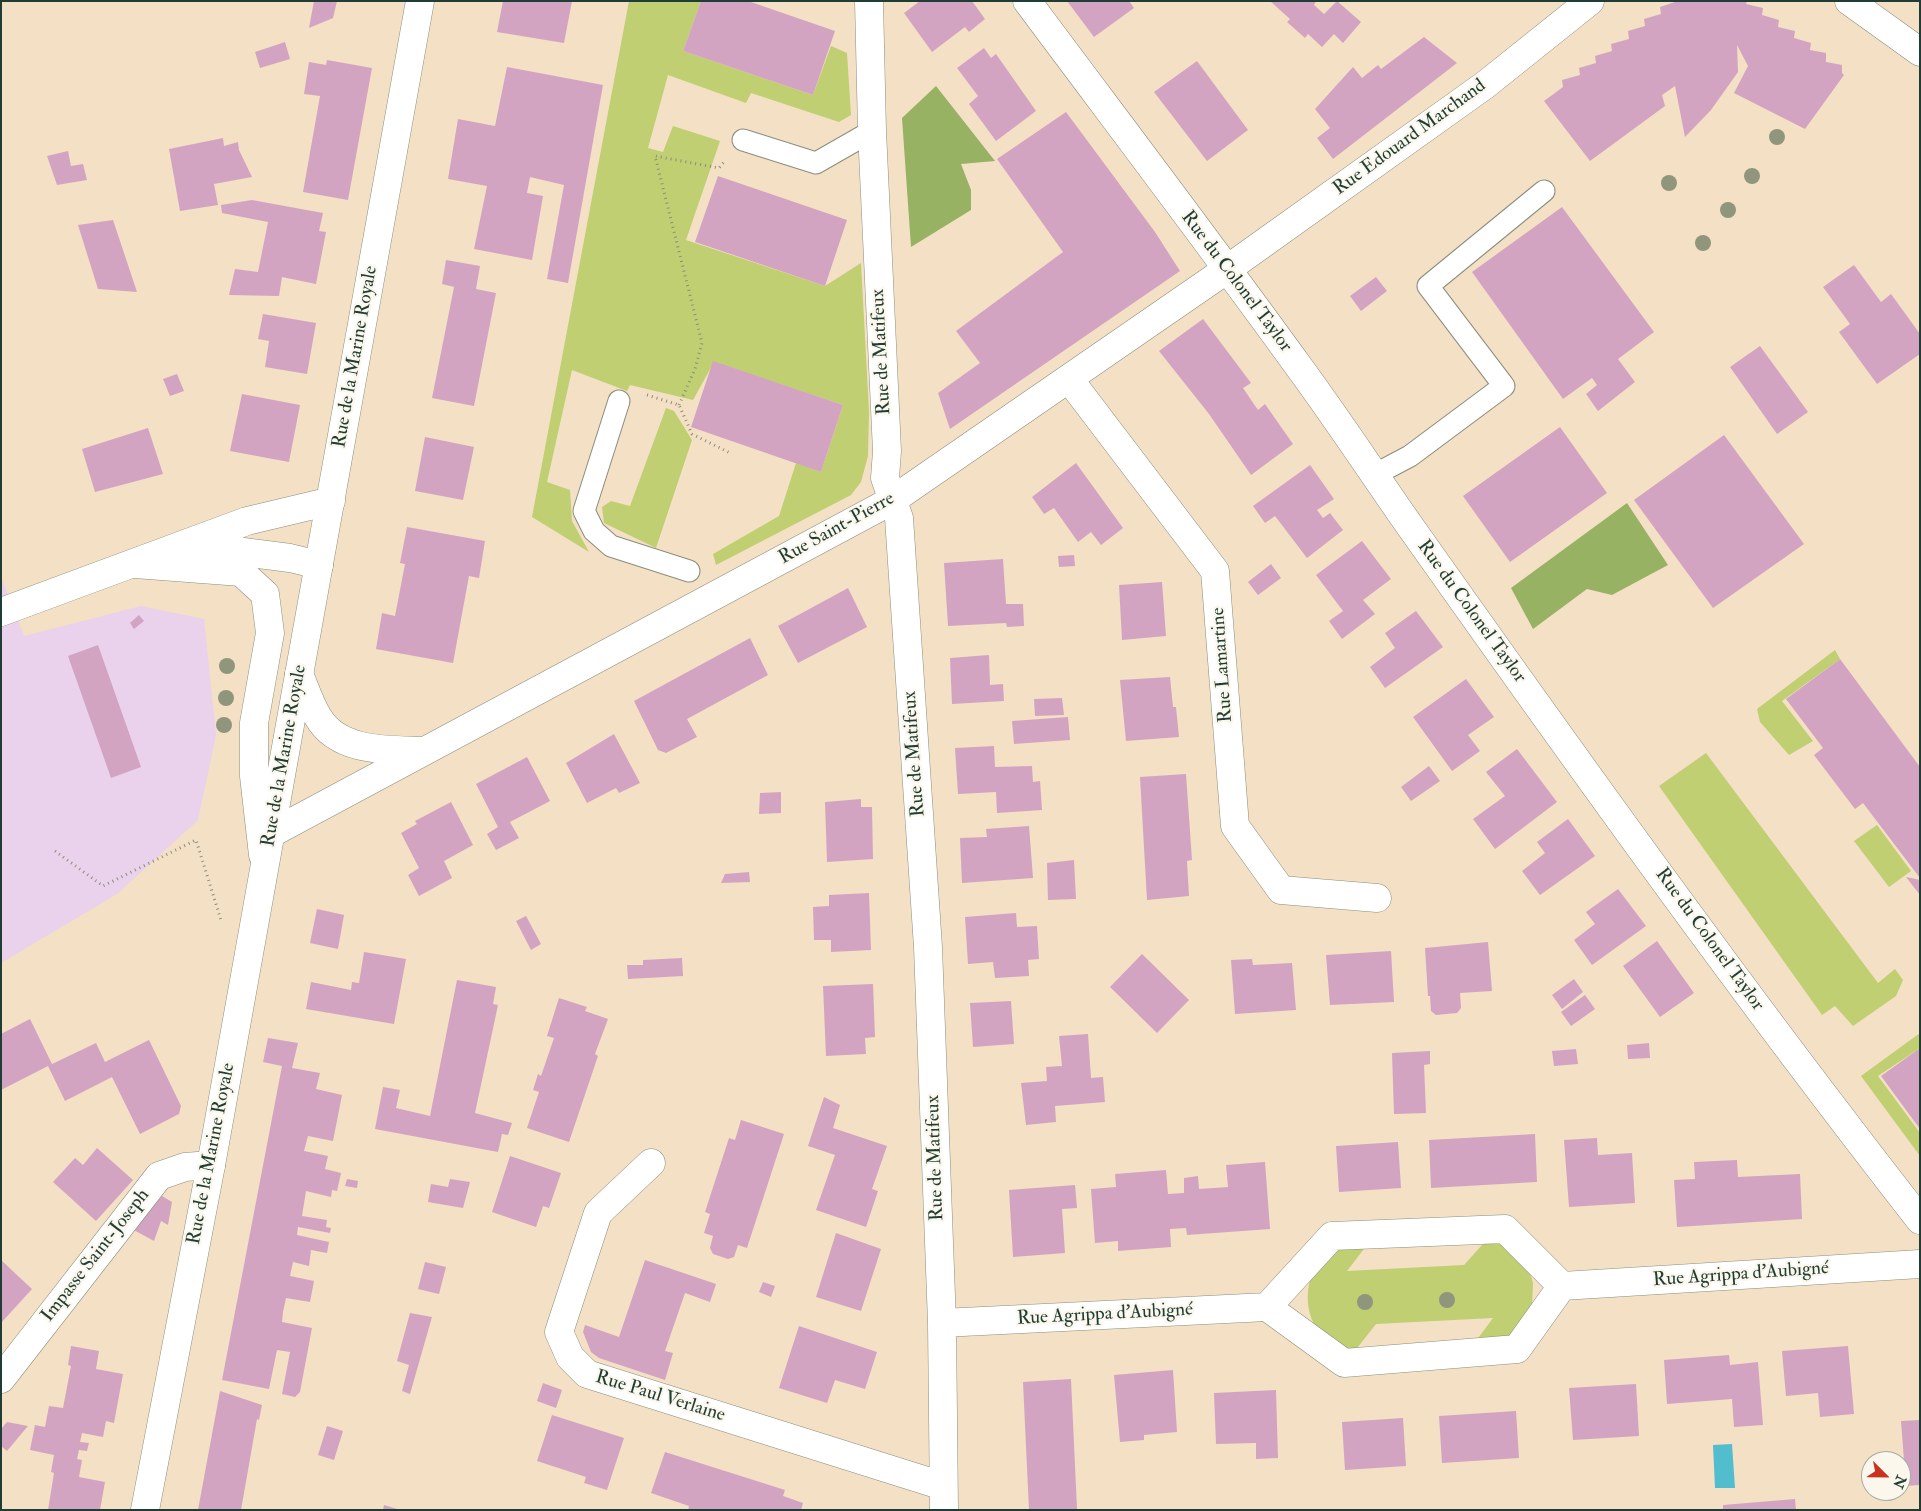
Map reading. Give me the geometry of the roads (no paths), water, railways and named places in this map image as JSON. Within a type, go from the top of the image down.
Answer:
[{"type":"street","name":"Rue de la Marine Royale","points":[[145,1510],[211,1164],[420,1]]},
{"type":"street","name":"Rue de Matifeux","points":[[869,1],[872,131],[887,451],[885,478],[891,501],[899,518],[928,947],[942,1323],[943,1498]]},
{"type":"street","name":"Rue du Colonel Taylor","points":[[1027,1],[1376,474],[1408,524],[1816,1087],[1920,1220]]},
{"type":"street","name":"Rue Edouard Marchand","points":[[1226,270],[1485,85],[1590,1]]},
{"type":"street","points":[[1849,1],[1920,52]]},
{"type":"street","name":"Rue Saint-Pierre","points":[[270,834],[891,501],[1226,270]]},
{"type":"street","name":"Rue Lamartine","points":[[1070,379],[1215,570],[1235,826],[1281,890],[1377,898]]},
{"type":"street","points":[[1,612],[247,521],[331,501]]},
{"type":"street","points":[[135,564],[235,552],[290,558],[319,565]]},
{"type":"street","points":[[135,564],[241,572],[265,594],[270,633],[254,723],[254,776],[264,868]]},
{"type":"street","points":[[299,674],[318,718],[338,738],[373,749],[424,751]]},
{"type":"street","name":"Rue Paul Verlaine","points":[[651,1163],[598,1213],[559,1332],[570,1357],[587,1374],[943,1498]]},
{"type":"street","name":"Impasse Saint-Joseph","points":[[1,1379],[158,1176],[185,1167],[211,1164]]},
{"type":"street","points":[[1505,1229],[1562,1286],[1517,1350],[1344,1363],[1268,1307],[1332,1236],[1505,1229]]},
{"type":"street","name":"Rue Agrippa d'Aubigné","points":[[1562,1286],[1920,1264]]},
{"type":"street","name":"Rue Agrippa d'Aubigné","points":[[942,1323],[1268,1307]]},
{"type":"lane","points":[[743,140],[816,162],[872,131]]},
{"type":"lane","points":[[1376,474],[1410,456],[1504,386],[1428,286],[1544,191]]},
{"type":"lane","points":[[619,401],[584,511],[594,531],[610,546],[689,571]]},
{"type":"water","points":[[1732,1444],[1735,1488],[1715,1488],[1713,1445]]}]
